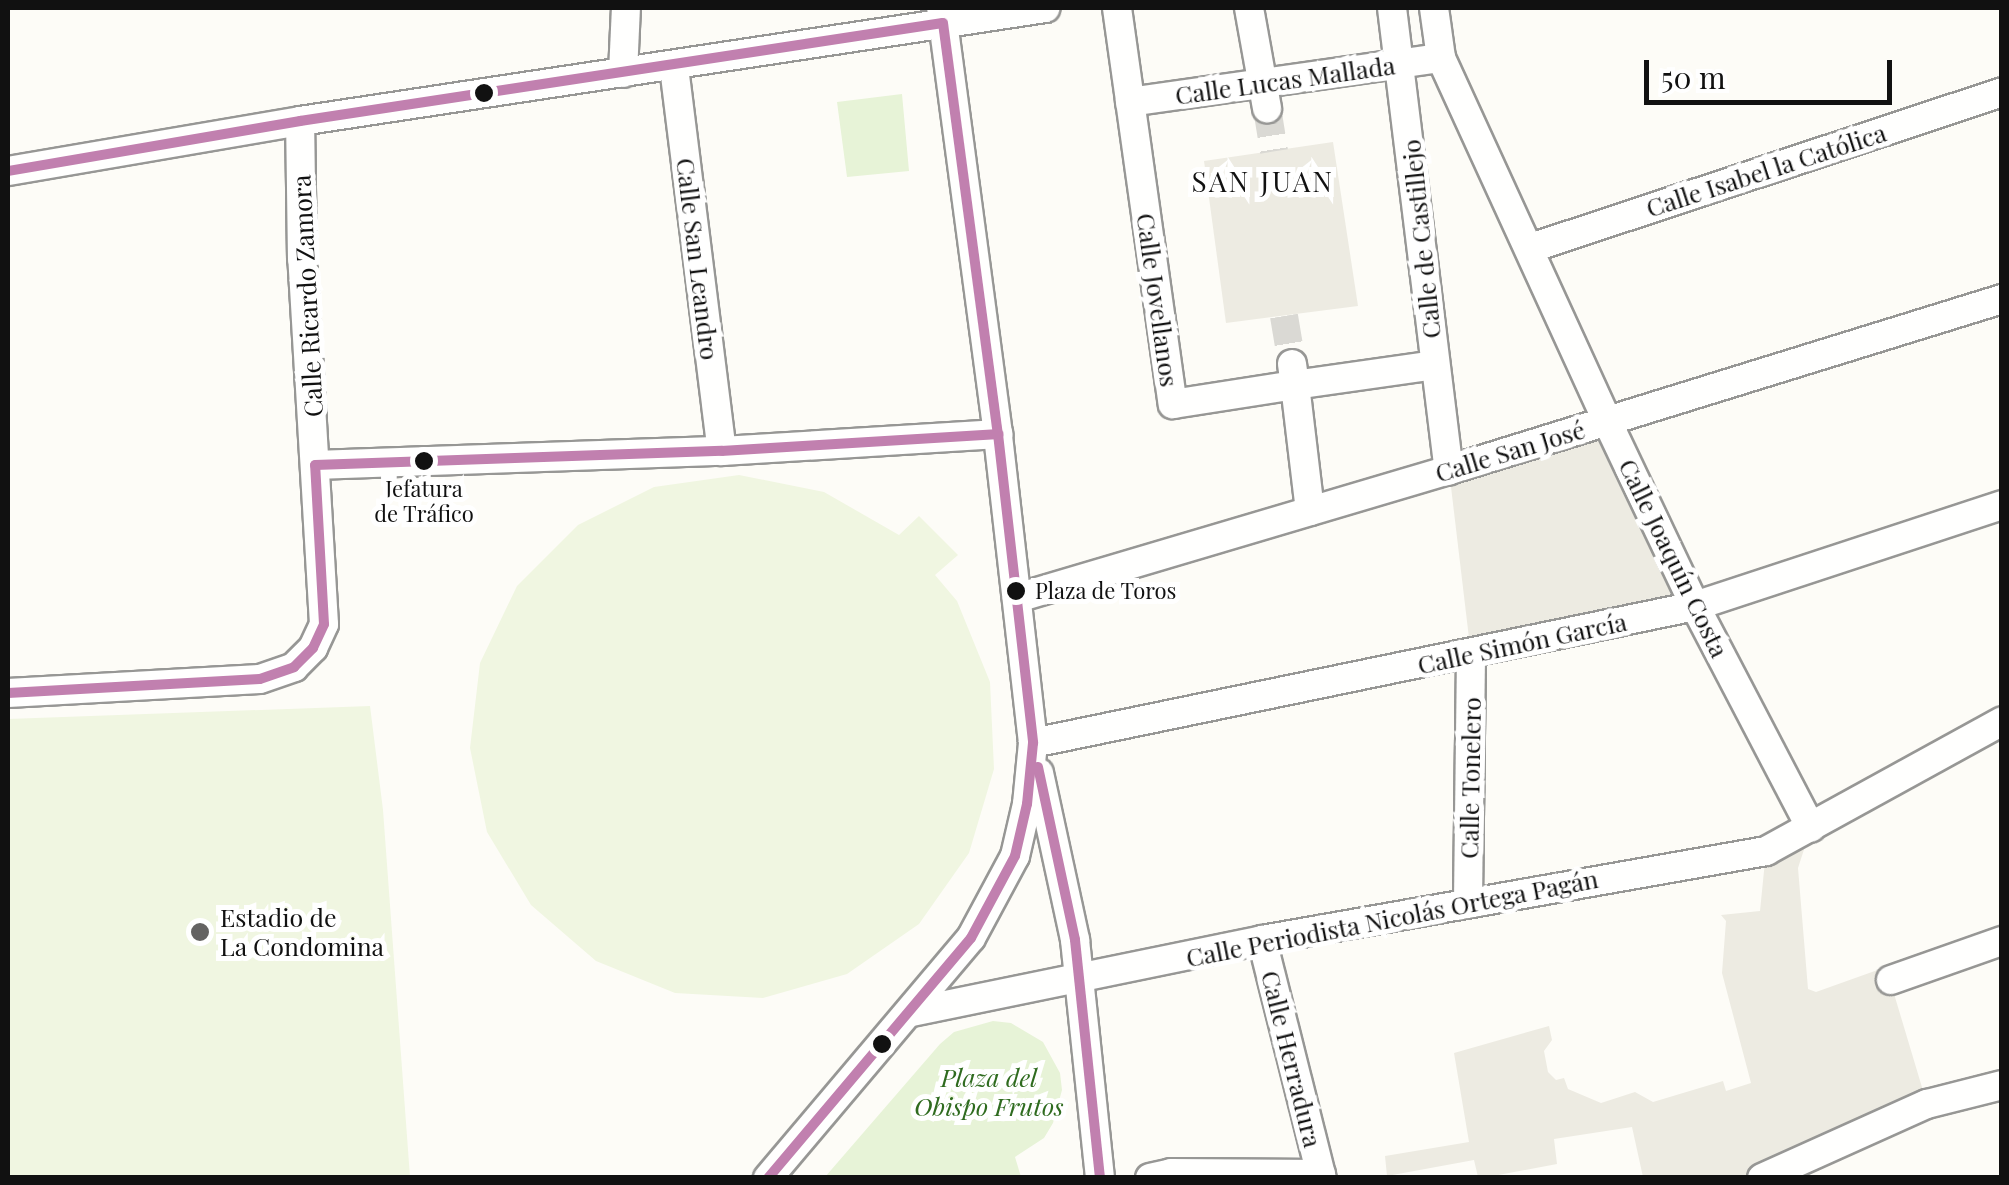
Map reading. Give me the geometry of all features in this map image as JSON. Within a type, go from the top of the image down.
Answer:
[{"type":"street","points":[[623,73],[626,8]]},
{"type":"street","points":[[8,171],[300,121],[674,67],[942,15],[1045,8]]},
{"type":"street","name":"Calle Jovellanos","points":[[1116,8],[1172,404],[1293,375]]},
{"type":"street","points":[[1250,8],[1264,96]]},
{"type":"street","name":"Calle de Castillejo","points":[[1392,8],[1449,470]]},
{"type":"street","name":"Calle Joaquín Costa","points":[[1434,8],[1441,58],[1532,248],[1607,421],[1695,606],[1811,828]]},
{"type":"street","points":[[942,15],[998,434],[1033,743],[1080,977],[1100,1178]]},
{"type":"street","name":"Calle Lucas Mallada","points":[[1130,102],[1264,96],[1401,63],[1441,58]]},
{"type":"street","name":"Calle San Leandro","points":[[674,67],[722,451]]},
{"type":"street","name":"Calle Isabel la Católica","points":[[1532,248],[2002,92]]},
{"type":"street","name":"Calle Ricardo Zamora","points":[[8,693],[260,678],[294,666],[312,648],[324,624],[302,259],[300,121]]},
{"type":"street","name":"Calle San José","points":[[1017,598],[2002,300]]},
{"type":"street","points":[[1310,511],[1293,375],[1435,365]]},
{"type":"street","points":[[315,464],[722,451],[998,434]]},
{"type":"street","name":"Calle Simón García","points":[[1033,743],[1695,606],[2002,505]]},
{"type":"street","name":"Calle Tonelero","points":[[1468,902],[1471,655]]},
{"type":"street","name":"Calle Periodista Nicolás Ortega Pagán","points":[[912,1012],[1262,940],[1766,851],[2002,721]]},
{"type":"street","points":[[768,1178],[971,938],[1005,880],[1028,804],[1033,743]]},
{"type":"street","name":"Calle Herradura","points":[[1262,940],[1321,1176]]},
{"type":"street","points":[[1891,980],[2002,941]]},
{"type":"street","points":[[1762,1178],[1927,1104],[2002,1085]]},
{"type":"street","points":[[1165,1176],[1321,1176]]},
{"type":"green space","points":[[902,94],[909,171],[847,177],[837,102]]},
{"type":"green space","points":[[739,475],[824,492],[899,535],[919,516],[958,555],[935,575],[957,601],[990,682],[994,769],[969,853],[919,924],[847,974],[763,998],[675,993],[596,961],[531,905],[487,832],[470,748],[480,663],[517,586],[578,525],[654,487]]},
{"type":"green space","name":"Estadio de La Condomina","points":[[370,706],[383,810],[410,1177],[8,1177],[8,719]]},
{"type":"green space","name":"Plaza del Obispo Frutos","points":[[993,1021],[1011,1023],[1043,1042],[1060,1073],[1062,1090],[1053,1123],[1044,1138],[1015,1157],[1021,1177],[825,1177],[940,1044],[954,1032]]},
{"type":"shaded area","points":[[1333,142],[1358,306],[1226,323],[1204,161]]},
{"type":"shaded area","points":[[1607,421],[1695,606],[1471,655],[1449,470]]},
{"type":"shaded area","points":[[1811,828],[1798,868],[1808,989],[1816,992],[1886,967],[1927,1104],[1762,1177],[1643,1177],[1632,1127],[1554,1139],[1557,1164],[1478,1177],[1474,1160],[1387,1176],[1385,1156],[1469,1142],[1454,1053],[1549,1026],[1552,1040],[1544,1051],[1548,1072],[1556,1080],[1564,1078],[1568,1089],[1601,1103],[1635,1092],[1653,1102],[1723,1081],[1726,1091],[1751,1083],[1722,973],[1726,921],[1721,915],[1760,911],[1766,851]]},
{"type":"tunnel","points":[[1267,108],[1274,151]]},
{"type":"tunnel","points":[[1284,316],[1292,364]]},
{"type":"transit line","points":[[8,171],[300,121],[943,23],[998,434],[1033,743],[1027,804],[1015,856],[971,938],[768,1178]]},
{"type":"transit line","points":[[8,693],[260,679],[294,667],[313,648],[324,624],[315,465],[722,451],[998,434]]},
{"type":"transit line","points":[[1038,767],[1075,940],[1100,1178]]},
{"type":"place","name":"Jefatura de Tráfico","points":[[424,461]]},
{"type":"place","name":"Plaza de Toros","points":[[1016,591]]},
{"type":"place","name":"Estadio de La Condomina","points":[[200,932]]},
{"type":"district","name":"SAN JUAN","points":[[1263,181]]}]
